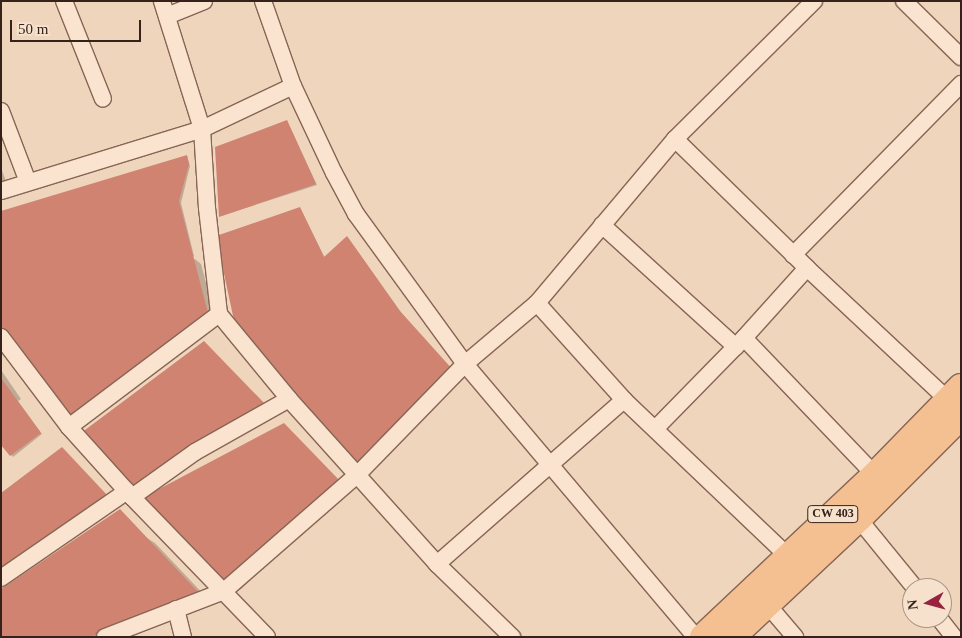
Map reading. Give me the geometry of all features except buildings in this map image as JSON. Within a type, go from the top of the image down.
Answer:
[{"type":"main road","name":"CW 403","points":[[703,637],[788,556],[852,510],[875,475],[957,401]]},
{"type":"main road","name":"CW 403","points":[[732,637],[957,401]]},
{"type":"street","points":[[64,1],[103,99]]},
{"type":"street","points":[[204,1],[164,9],[202,128],[207,208],[219,314],[289,399],[437,564],[512,637]]},
{"type":"street","points":[[263,1],[292,86],[356,214],[465,364],[696,637]]},
{"type":"street","points":[[105,637],[224,591],[357,475],[465,364],[537,303],[675,139],[814,1]]},
{"type":"street","points":[[904,1],[961,57]]},
{"type":"street","points":[[794,255],[961,84]]},
{"type":"street","points":[[1,191],[202,128],[292,86]]},
{"type":"street","points":[[1,111],[28,182]]},
{"type":"street","points":[[675,139],[807,268],[957,401]]},
{"type":"street","points":[[602,225],[740,342],[875,475]]},
{"type":"street","points":[[655,429],[740,342],[807,268]]},
{"type":"street","points":[[537,303],[624,400],[788,556]]},
{"type":"street","points":[[69,427],[219,314]]},
{"type":"street","points":[[1,337],[69,427],[130,494],[268,637]]},
{"type":"street","points":[[1,578],[195,452],[289,399]]},
{"type":"street","points":[[437,564],[624,400]]},
{"type":"street","points":[[852,510],[907,578]]},
{"type":"street","points":[[766,603],[795,637]]},
{"type":"street","points":[[176,609],[183,637]]}]
